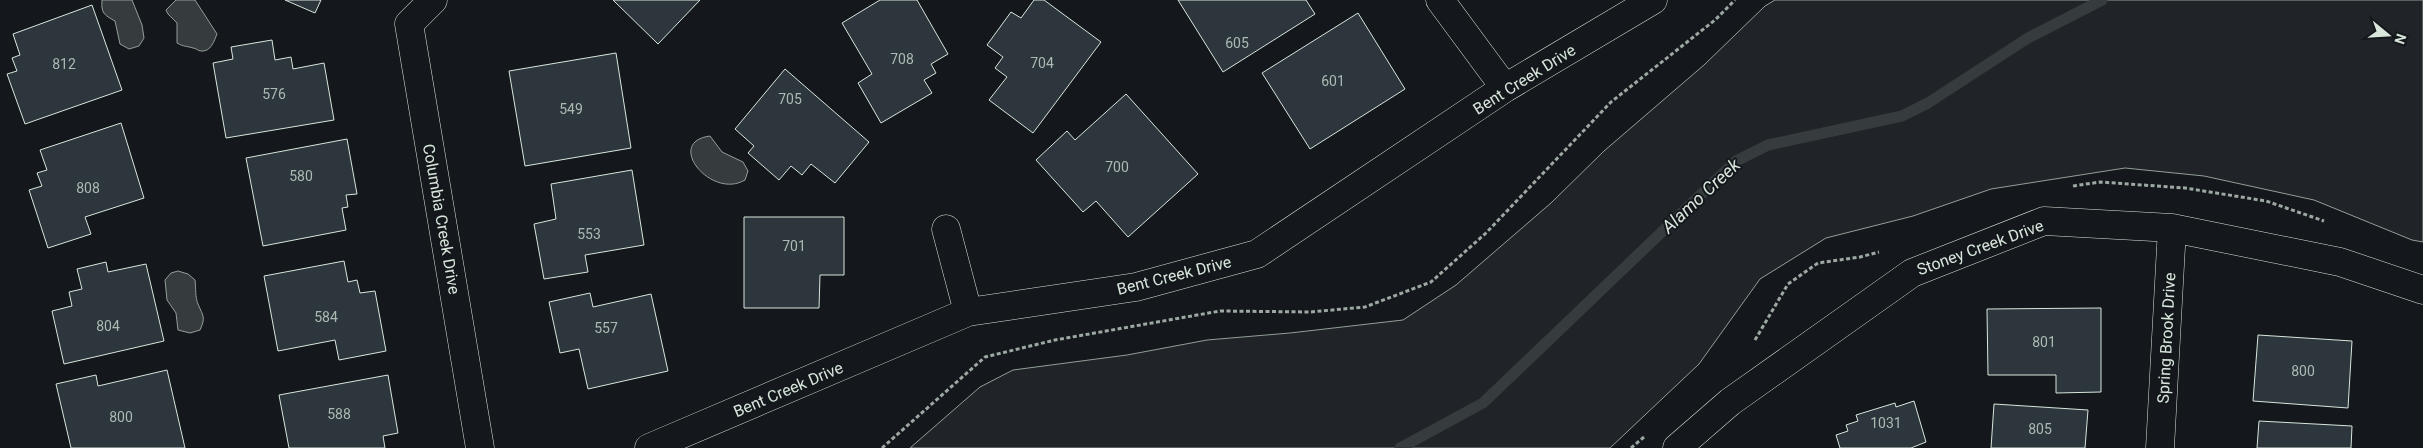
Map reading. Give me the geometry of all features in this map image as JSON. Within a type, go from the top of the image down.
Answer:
[{"type":"street","name":"Columbia Creek Drive","points":[[433,0],[409,24],[480,448]]},
{"type":"street","points":[[1440,0],[1505,88]]},
{"type":"street","name":"Bent Creek Drive","points":[[649,448],[968,312],[1136,287],[1257,254],[1505,88],[1653,0]]},
{"type":"street","name":"Stoney Creek Drive","points":[[1677,448],[1730,402],[1912,273],[2044,221],[2172,228],[2340,262],[2423,290]]},
{"type":"street","name":"Spring Brook Drive","points":[[2160,448],[2172,228]]},
{"type":"street","points":[[946,229],[968,312]]},
{"type":"path","points":[[882,448],[985,356],[1055,340],[1220,310],[1310,312],[1365,307],[1431,282],[1486,233],[1611,102],[1716,20],[1736,0]]},
{"type":"shaded area","points":[[102,0],[132,0],[142,25],[144,38],[139,46],[129,49],[120,44],[115,21],[104,13]]},
{"type":"shaded area","points":[[176,0],[195,0],[217,34],[212,46],[207,50],[200,51],[177,43],[177,23],[166,10]]},
{"type":"shaded area","points":[[1775,0],[2423,0],[2423,242],[2412,240],[2314,200],[2204,176],[2125,168],[1991,189],[1913,216],[1826,238],[1760,279],[1699,364],[1610,448],[910,448],[980,387],[1013,370],[1127,355],[1207,340],[1403,320],[1456,285],[1551,203],[1604,151],[1704,65],[1765,6]]},
{"type":"shaded area","points":[[710,136],[722,152],[743,162],[748,171],[745,180],[732,184],[719,182],[707,176],[698,168],[692,158],[691,148],[697,140]]},
{"type":"shaded area","points":[[178,271],[188,274],[195,280],[196,298],[203,317],[200,330],[190,333],[178,330],[176,313],[167,300],[165,280],[171,273]]},
{"type":"building","points":[[285,0],[321,0],[315,13]]},
{"type":"building","points":[[613,0],[700,0],[658,44]]},
{"type":"building","points":[[880,0],[917,0],[948,54],[931,64],[936,73],[924,80],[932,93],[881,123],[858,83],[872,74],[842,23]]},
{"type":"building","points":[[1034,0],[1044,0],[1101,42],[1033,133],[989,100],[1007,77],[995,68],[1003,57],[987,45],[1011,12],[1021,18]]},
{"type":"building","points":[[1178,0],[1306,0],[1315,14],[1223,72]]},
{"type":"building","points":[[92,5],[122,90],[25,124],[7,74],[17,71],[12,58],[20,55],[13,34]]},
{"type":"building","points":[[1358,13],[1405,89],[1310,149],[1262,73]]},
{"type":"building","points":[[272,40],[275,60],[291,57],[293,69],[324,63],[334,120],[226,138],[213,63],[233,59],[231,47]]},
{"type":"building","points":[[616,53],[631,148],[525,166],[509,71]]},
{"type":"building","points":[[785,69],[869,142],[835,183],[811,164],[802,175],[791,166],[779,180],[748,153],[754,146],[735,129]]},
{"type":"building","points":[[1126,94],[1198,174],[1128,237],[1096,201],[1083,212],[1036,160],[1067,131],[1075,140]]},
{"type":"building","points":[[121,123],[144,198],[85,217],[91,234],[48,248],[29,190],[42,186],[37,173],[47,170],[40,150]]},
{"type":"building","points":[[347,139],[357,194],[346,195],[348,207],[342,208],[346,230],[263,246],[246,158]]},
{"type":"building","points":[[632,170],[644,245],[585,255],[588,272],[544,279],[534,224],[556,219],[551,184]]},
{"type":"building","points":[[744,217],[844,217],[844,275],[820,275],[819,308],[744,308]]},
{"type":"building","points":[[344,261],[348,282],[357,280],[360,293],[375,291],[386,351],[339,360],[335,340],[278,351],[264,276]]},
{"type":"building","points":[[106,262],[108,272],[146,264],[164,341],[64,364],[52,311],[72,306],[69,292],[82,289],[77,269]]},
{"type":"building","points":[[590,293],[593,307],[651,294],[668,371],[588,389],[579,349],[560,353],[549,302]]},
{"type":"building","points":[[2101,308],[2101,392],[2056,393],[2056,375],[1988,375],[1987,309]]},
{"type":"building","points":[[2258,335],[2352,341],[2348,408],[2253,401]]},
{"type":"building","points":[[167,370],[185,448],[71,448],[56,384],[96,375],[98,386]]},
{"type":"building","points":[[388,375],[398,433],[383,436],[385,448],[289,448],[279,395]]},
{"type":"building","points":[[1914,401],[1926,442],[1911,448],[1840,448],[1836,435],[1848,431],[1846,425],[1858,421],[1856,415],[1895,403],[1896,407]]},
{"type":"building","points":[[1994,404],[2088,410],[2085,448],[1991,448]]},
{"type":"building","points":[[2259,421],[2352,426],[2351,448],[2257,448]]},
{"type":"waterway","name":"Alamo Creek","points":[[1400,448],[1483,403],[1736,161],[1768,145],[1902,116],[1928,103],[2028,38],[2102,0]]}]
